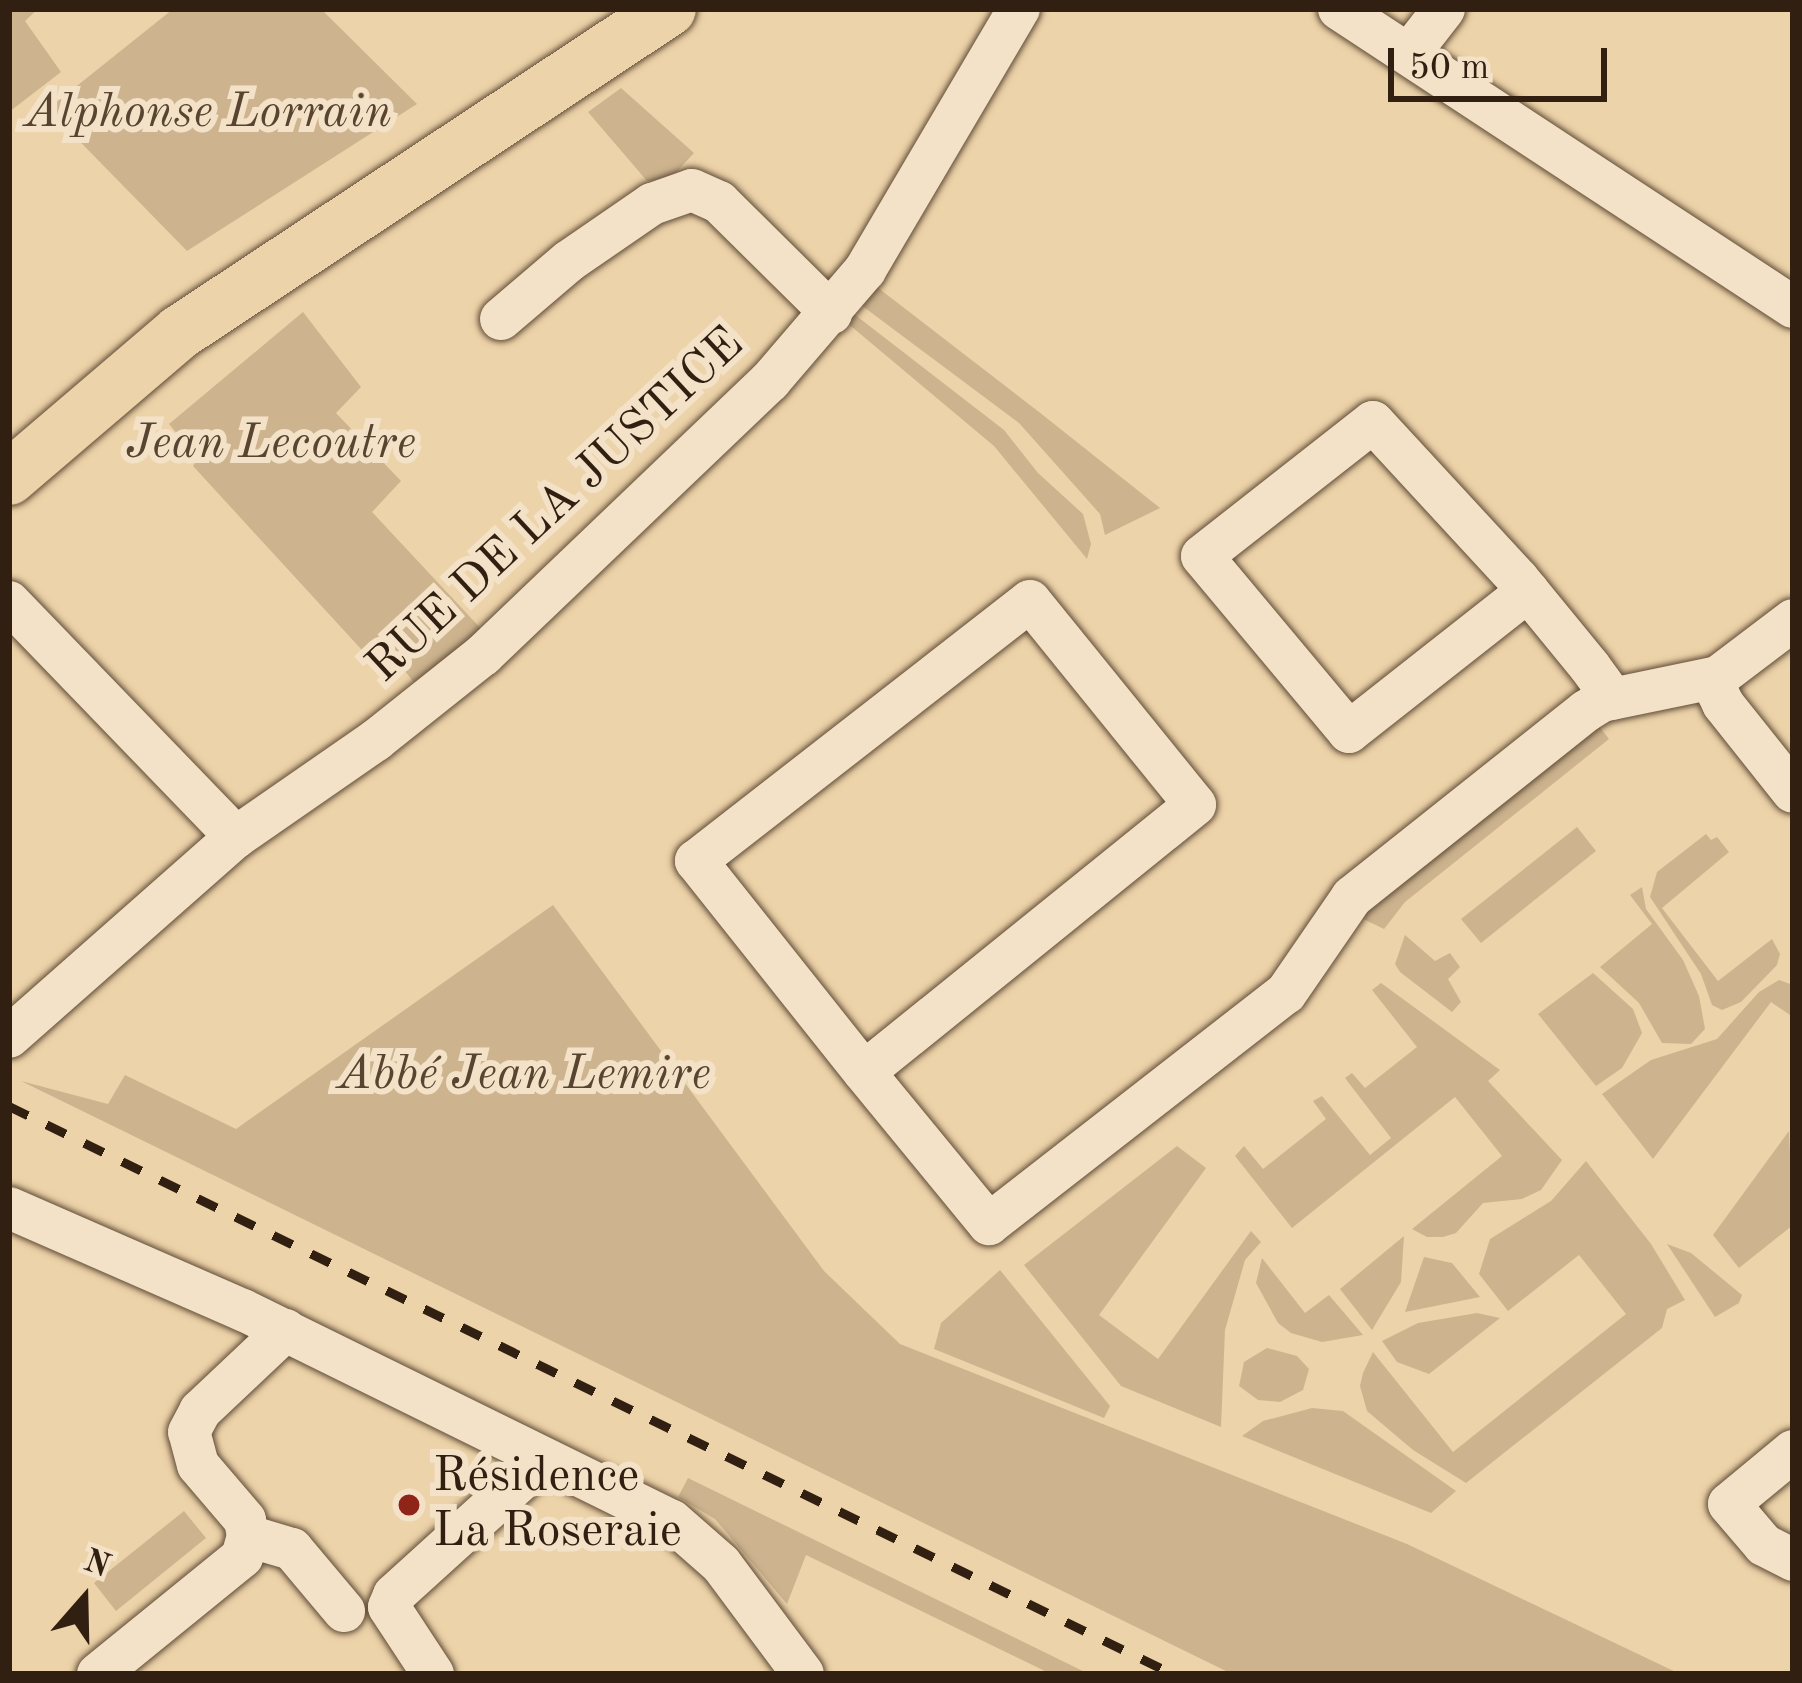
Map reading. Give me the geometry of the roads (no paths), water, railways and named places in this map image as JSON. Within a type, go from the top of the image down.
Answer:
[{"type":"main road","points":[[9,478],[75,416],[180,332],[668,10]]},
{"type":"street","name":"RUE DE LA JUSTICE","points":[[9,1037],[236,837],[415,711],[535,609],[770,381],[831,313],[880,246],[1019,9]]},
{"type":"street","points":[[1339,9],[1793,307]]},
{"type":"street","points":[[1409,54],[1444,9]]},
{"type":"street","points":[[501,319],[569,260],[668,196],[692,190],[718,202],[831,313]]},
{"type":"street","points":[[1528,591],[1349,732],[1202,556],[1373,422],[1528,591],[1613,699]]},
{"type":"street","points":[[863,1072],[1195,805],[1030,601],[696,861],[863,1072],[989,1224],[1286,993],[1360,890],[1586,711],[1613,699],[1711,679],[1732,670],[1793,620]]},
{"type":"street","points":[[9,602],[236,837]]},
{"type":"street","points":[[1711,679],[1723,704],[1793,792]]},
{"type":"street","points":[[9,1208],[286,1330],[691,1533],[747,1594],[802,1674]]},
{"type":"street","points":[[98,1674],[236,1564],[248,1536],[244,1520],[194,1458],[189,1432],[200,1411],[286,1330]]},
{"type":"street","points":[[1793,1451],[1729,1504],[1764,1546],[1793,1560]]},
{"type":"street","points":[[433,1674],[388,1607],[394,1595],[544,1459]]},
{"type":"street","points":[[248,1536],[292,1549],[344,1610]]},
{"type":"railway","points":[[9,1106],[1173,1674]]},
{"type":"place","name":"Résidence La Roseraie","points":[[409,1505]]},
{"type":"park label","name":"Alphonse Lorrain","points":[[208,114]]},
{"type":"park label","name":"Jean Lecoutre","points":[[271,445]]},
{"type":"park label","name":"Abbé Jean Lemire","points":[[524,1076]]}]
